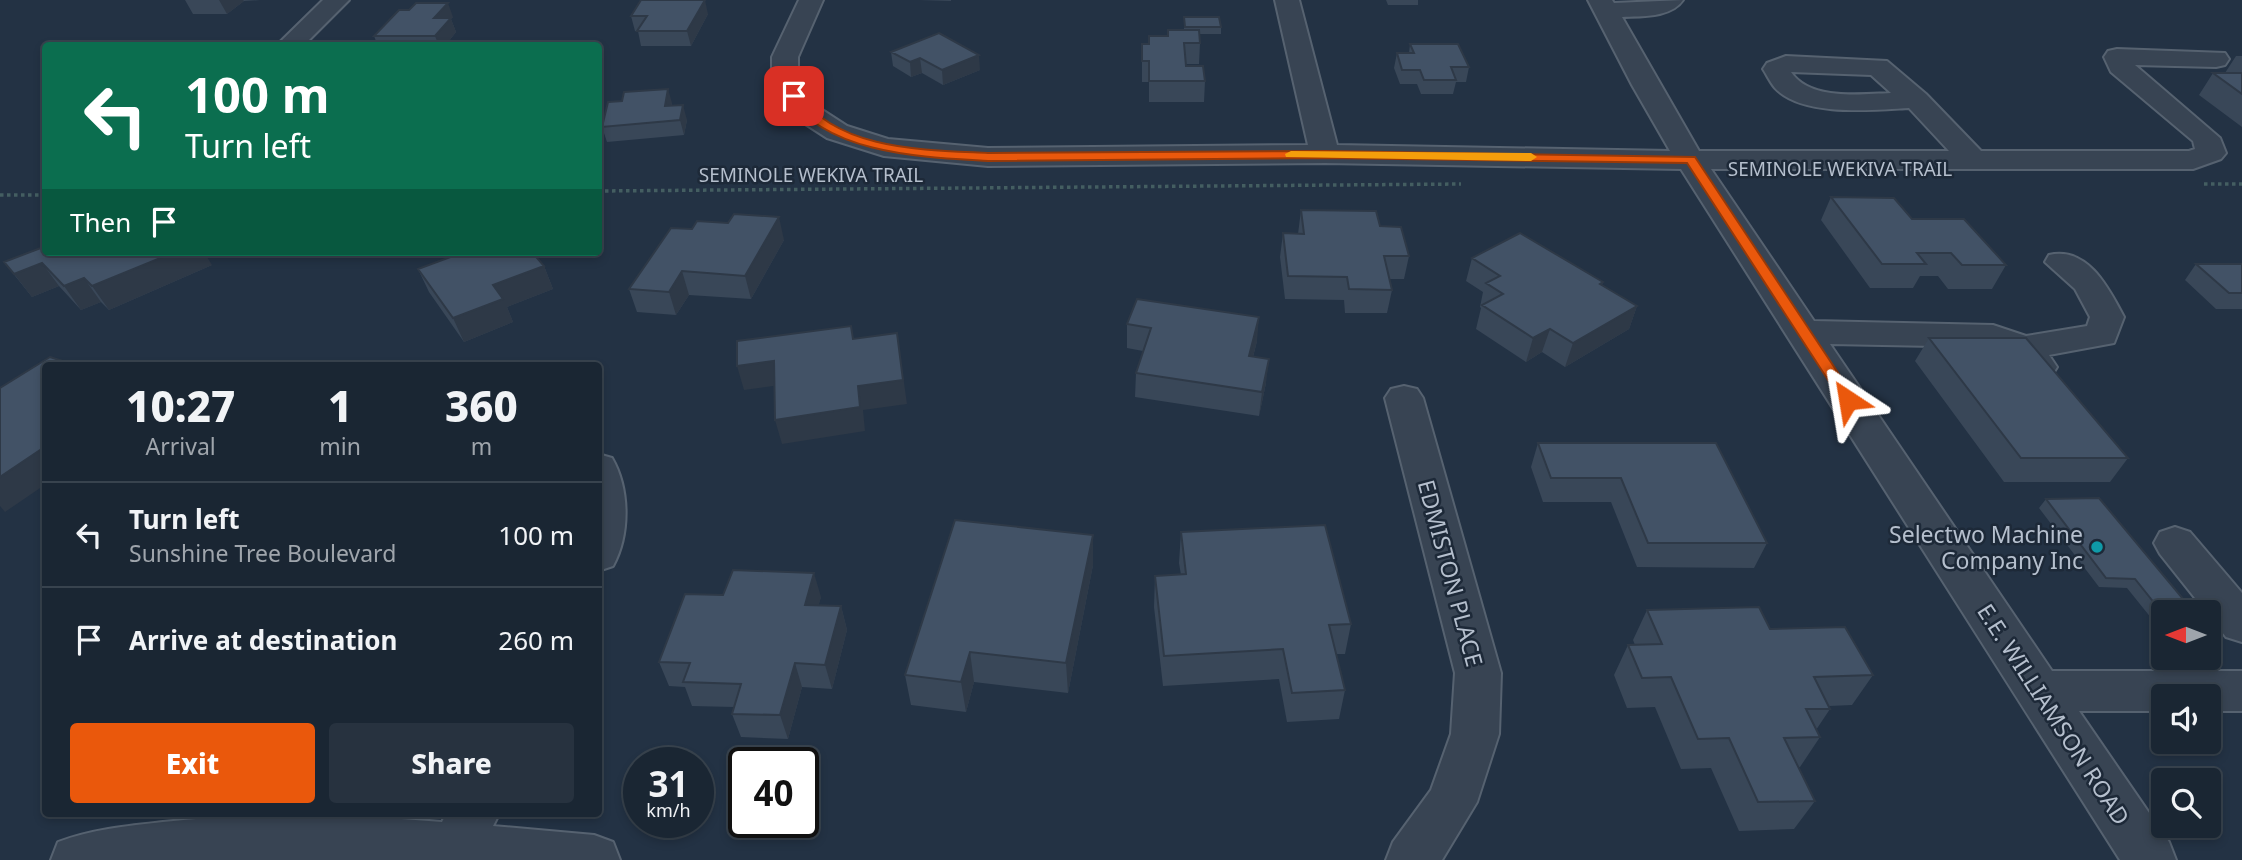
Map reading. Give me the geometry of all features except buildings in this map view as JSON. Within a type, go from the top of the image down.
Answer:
[{"type":"street","points":[[292,42],[337,0]]},
{"type":"street","points":[[811,0],[785,57],[785,82],[803,110],[837,132],[884,147],[988,157],[1325,154],[1690,160],[2193,160],[2211,153],[2206,138],[2120,66],[2117,57],[2216,58]]},
{"type":"street","points":[[1287,0],[1325,154]]},
{"type":"street","points":[[1603,5],[1653,8],[1671,0]]},
{"type":"street","name":"E.E. WILLIAMSON ROAD","points":[[1603,5],[1645,85],[1690,160],[2150,860]]},
{"type":"street","points":[[1916,100],[1973,160]]},
{"type":"street","points":[[2023,348],[2102,335],[2107,317],[2089,283],[2061,262]]},
{"type":"street","points":[[1804,332],[1993,336],[2023,348],[2058,390]]},
{"type":"street","name":"EDMISTON PLACE","points":[[1404,398],[1478,673],[1475,734],[1454,796],[1412,860]]},
{"type":"street","points":[[602,488],[606,507],[602,531]]},
{"type":"street","points":[[2175,543],[2242,624]]},
{"type":"street","points":[[2039,691],[2242,691]]},
{"type":"street","points":[[77,860],[100,853],[208,841],[362,839],[465,830],[594,860]]},
{"type":"path","name":"SEMINOLE WEKIVA TRAIL","points":[[602,191],[1471,184]]},
{"type":"path","points":[[2201,184],[2242,184]]},
{"type":"path","points":[[0,195],[42,195]]},
{"type":"slow traffic","points":[[1291,154],[1531,157]]},
{"type":"place","name":"Selectwo Machine Company Inc","points":[[2097,547]]},
{"type":"route","points":[[794,96],[803,110],[837,132],[884,147],[937,154],[988,157],[1325,154],[1690,160],[1848,400]]}]
